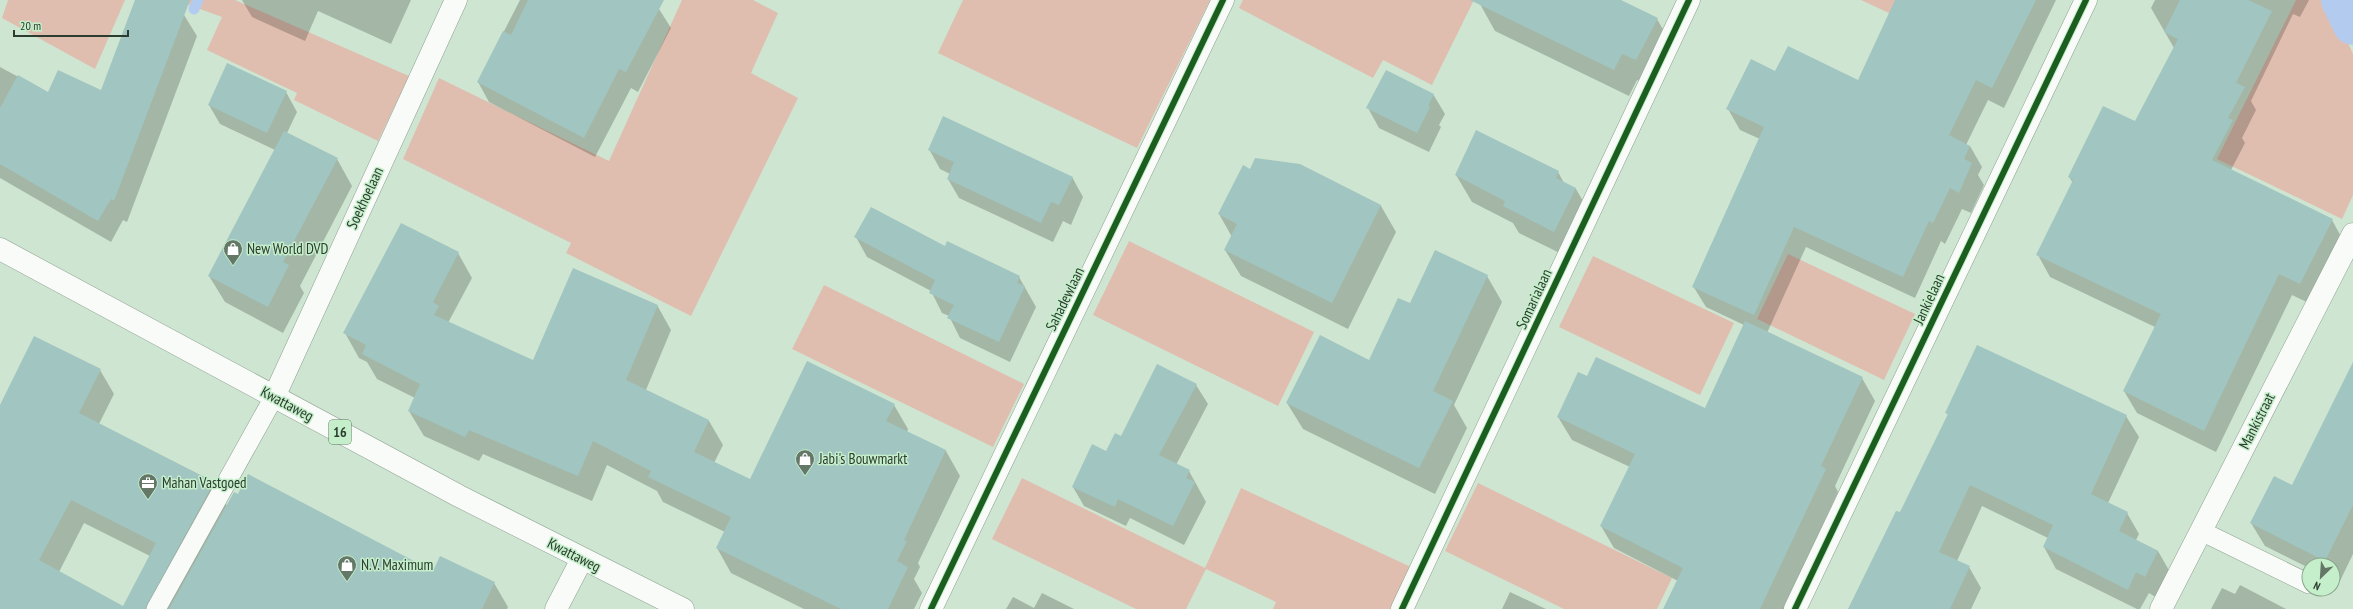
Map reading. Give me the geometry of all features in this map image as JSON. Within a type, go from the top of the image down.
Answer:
[{"type":"street","name":"Soekhoelaan","points":[[274,397],[456,0]]},
{"type":"street","name":"Sahadewlaan","points":[[931,609],[1223,0]]},
{"type":"street","name":"Somarialaan","points":[[1402,609],[1689,0]]},
{"type":"street","name":"Jankielaan","points":[[1795,609],[2086,0]]},
{"type":"street","name":"Mankistraat","points":[[2161,609],[2353,234]]},
{"type":"street","name":"Kwattaweg","points":[[2,255],[582,559],[682,609]]},
{"type":"street","points":[[556,609],[582,559]]},
{"type":"lane","points":[[156,609],[274,397]]},
{"type":"lane","points":[[2201,531],[2301,580]]},
{"type":"shaded area","points":[[8,0],[125,0],[95,69],[2,18]]},
{"type":"shaded area","points":[[175,0],[235,0],[409,76],[378,141],[294,100],[297,93],[207,50],[222,17]]},
{"type":"shaded area","points":[[682,0],[753,0],[778,13],[751,73],[798,98],[691,316],[566,253],[571,243],[403,159],[439,78],[609,161]]},
{"type":"shaded area","points":[[963,0],[1210,0],[1137,148],[938,53]]},
{"type":"shaded area","points":[[1243,0],[1474,0],[1432,85],[1383,60],[1373,78],[1239,8]]},
{"type":"shaded area","points":[[1861,0],[1897,0],[1891,14]]},
{"type":"shaded area","points":[[2296,0],[2329,0],[2353,54],[2353,195],[2342,219],[2217,159]]},
{"type":"shaded area","points":[[1129,241],[1314,332],[1278,406],[1093,315]]},
{"type":"shaded area","points":[[1788,254],[1915,314],[1884,380],[1757,319]]},
{"type":"shaded area","points":[[1593,256],[1734,323],[1700,395],[1559,327]]},
{"type":"shaded area","points":[[824,285],[1024,384],[993,447],[792,349]]},
{"type":"shaded area","points":[[1022,478],[1205,568],[1241,488],[1411,567],[1390,609],[1273,609],[1276,602],[1206,569],[1186,609],[1136,609],[992,539]]},
{"type":"shaded area","points":[[1478,483],[1672,578],[1657,609],[1564,609],[1445,551]]},
{"type":"building","points":[[135,0],[190,0],[114,201],[111,199],[98,221],[0,164],[0,108],[18,75],[48,92],[58,70],[101,90]]},
{"type":"building","points":[[528,0],[664,0],[626,72],[619,69],[584,138],[477,82],[503,31],[511,35]]},
{"type":"building","points":[[1470,0],[1621,0],[1658,18],[1636,60],[1622,54],[1614,70]]},
{"type":"building","points":[[1895,0],[2036,0],[1992,88],[1976,80],[1949,135],[1970,146],[1964,159],[1972,163],[1959,193],[1950,188],[1933,223],[1929,221],[1903,277],[1794,227],[1754,315],[1692,287],[1764,127],[1726,109],[1751,59],[1775,71],[1788,46],[1858,80]]},
{"type":"building","points":[[2180,0],[2248,0],[2272,11],[2236,83],[2245,87],[2228,118],[2233,120],[2212,160],[2333,219],[2300,284],[2279,274],[2204,431],[2123,391],[2161,314],[2036,255],[2073,180],[2068,177],[2103,106],[2135,121],[2178,39],[2164,32]]},
{"type":"building","points":[[227,63],[287,91],[267,133],[208,105]]},
{"type":"building","points":[[1386,70],[1434,94],[1428,106],[1430,107],[1417,133],[1366,108]]},
{"type":"building","points":[[943,116],[1073,177],[1059,205],[1051,202],[1041,223],[947,179],[954,162],[928,150]]},
{"type":"building","points":[[1476,130],[1559,171],[1556,178],[1576,188],[1554,232],[1503,206],[1505,201],[1455,175]]},
{"type":"building","points":[[284,131],[338,158],[283,262],[289,265],[268,307],[208,276]]},
{"type":"building","points":[[1255,158],[1300,164],[1381,205],[1332,303],[1224,250],[1237,224],[1218,214],[1243,165],[1250,169]]},
{"type":"building","points":[[871,207],[945,246],[947,241],[1020,276],[1017,283],[1025,286],[999,342],[947,318],[954,305],[929,293],[935,280],[854,237]]},
{"type":"building","points":[[401,223],[459,252],[433,302],[439,306],[434,315],[533,360],[573,268],[658,305],[626,380],[709,420],[694,452],[750,479],[807,361],[895,404],[886,421],[946,450],[904,540],[907,541],[897,561],[908,567],[888,609],[841,609],[716,548],[731,517],[648,477],[651,471],[593,441],[578,476],[469,430],[465,437],[408,411],[420,384],[362,354],[366,345],[343,333]]},
{"type":"building","points":[[1435,250],[1488,275],[1433,391],[1453,401],[1419,468],[1286,403],[1320,335],[1369,360],[1398,298],[1410,303]]},
{"type":"building","points":[[1745,321],[1863,377],[1821,466],[1826,469],[1760,609],[1663,609],[1683,568],[1600,526],[1635,454],[1557,417],[1578,372],[1587,376],[1596,357],[1705,408]]},
{"type":"building","points":[[34,336],[101,369],[79,413],[214,482],[145,609],[0,609],[0,405]],"holes":[[[71,500],[156,543],[123,606],[39,560]]]},
{"type":"building","points":[[1977,345],[2127,415],[2091,494],[2128,512],[2119,531],[2158,551],[2145,577],[2136,572],[2128,590],[2043,547],[2053,525],[1970,485],[1939,552],[1970,566],[1950,609],[1848,609],[1896,511],[1900,512],[1948,414],[1945,413]]},
{"type":"building","points":[[2353,362],[2353,505],[2327,557],[2317,557],[2250,523],[2274,476],[2292,485]]},
{"type":"building","points":[[1157,364],[1197,384],[1159,455],[1190,470],[1186,478],[1195,482],[1173,526],[1118,499],[1115,507],[1072,487],[1092,444],[1106,451],[1115,433],[1121,436]]},
{"type":"building","points":[[248,474],[433,571],[440,556],[495,582],[482,609],[169,609],[234,492],[238,494]]},
{"type":"waterway","points":[[194,9],[198,0]]},
{"type":"waterway","points":[[2341,0],[2353,25]]},
{"type":"cycle path","points":[[931,609],[1223,0]]},
{"type":"cycle path","points":[[1402,609],[1689,0]]},
{"type":"cycle path","points":[[1795,609],[2086,0]]},
{"type":"place","name":"New World DVD","points":[[233,266]]},
{"type":"place","name":"Jabi's Bouwmarkt","points":[[805,476]]},
{"type":"place","name":"Mahan Vastgoed","points":[[148,500]]},
{"type":"place","name":"N.V. Maximum","points":[[347,582]]}]
